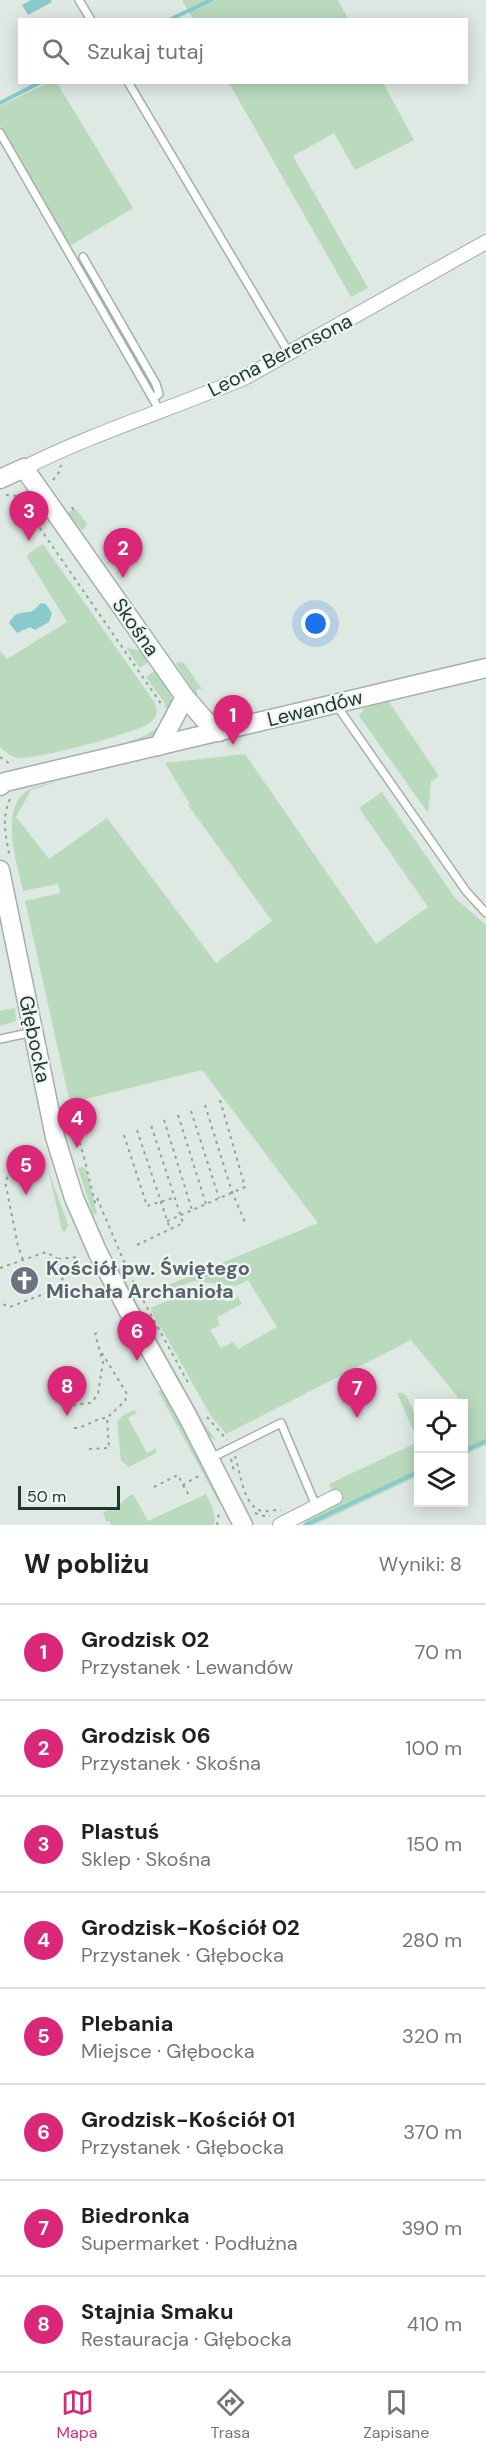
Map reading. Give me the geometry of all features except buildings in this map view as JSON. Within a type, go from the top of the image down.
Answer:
[{"type":"street","name":"Leona Berensona","points":[[0,480],[74,443],[236,381],[486,242]]},
{"type":"street","name":"Skośna","points":[[24,468],[185,698],[219,732]]},
{"type":"street","name":"Lewandów","points":[[3,777],[159,746],[486,668]]},
{"type":"street","points":[[159,746],[185,698]]},
{"type":"street","name":"Głębocka","points":[[0,870],[58,1149],[74,1198],[124,1303],[188,1417],[244,1525],[254,1525]]},
{"type":"street","points":[[283,1523],[335,1497]]},
{"type":"lane","points":[[79,0],[90,18]]},
{"type":"lane","points":[[129,84],[290,353]]},
{"type":"lane","points":[[0,133],[160,411]]},
{"type":"lane","points":[[82,257],[156,384],[159,394],[153,398]]},
{"type":"lane","points":[[336,704],[466,891],[486,913]]},
{"type":"lane","points":[[0,1039],[33,1032]]},
{"type":"lane","points":[[209,1459],[281,1423],[316,1506]]},
{"type":"path","points":[[45,482],[55,479],[61,466],[58,460]]},
{"type":"path","points":[[0,496],[9,494],[20,496],[24,505],[157,695],[163,711]]},
{"type":"path","points":[[0,757],[3,777]]},
{"type":"path","points":[[167,1221],[246,1186],[220,1100]]},
{"type":"path","points":[[205,1105],[232,1192],[245,1222]]},
{"type":"path","points":[[191,1111],[219,1198]]},
{"type":"path","points":[[178,1115],[206,1204]]},
{"type":"path","points":[[164,1120],[192,1210]]},
{"type":"path","points":[[137,1245],[183,1223],[151,1125]]},
{"type":"path","points":[[137,1130],[170,1229]]},
{"type":"path","points":[[124,1135],[147,1206],[174,1197]]},
{"type":"path","points":[[12,1171],[5,1181],[23,1260]]},
{"type":"path","points":[[97,1198],[131,1278],[194,1393]]},
{"type":"path","points":[[0,1269],[46,1252],[58,1259],[78,1257]]},
{"type":"path","points":[[0,1303],[10,1307],[57,1289],[64,1276],[58,1259]]},
{"type":"path","points":[[51,1271],[75,1262]]},
{"type":"path","points":[[74,1428],[87,1427],[98,1418],[107,1418],[125,1401],[127,1394],[102,1353],[95,1334],[100,1331]]},
{"type":"path","points":[[72,1405],[92,1403],[96,1400],[102,1379],[102,1353]]},
{"type":"path","points":[[204,1412],[232,1448],[240,1479],[252,1504],[264,1511],[280,1508],[283,1523]]},
{"type":"path","points":[[89,1449],[109,1448],[107,1418]]},
{"type":"path","points":[[154,1487],[178,1475],[190,1497]]},
{"type":"path","points":[[183,1485],[201,1475]]},
{"type":"green space","points":[[182,0],[338,0],[347,18],[192,18]]},
{"type":"green space","points":[[46,84],[58,84],[133,208],[70,246],[0,126],[0,106]]},
{"type":"green space","points":[[230,84],[384,84],[414,140],[355,170],[334,133],[293,156],[368,288],[351,297]]},
{"type":"green space","points":[[37,499],[49,515],[38,522],[28,508],[30,503]]},
{"type":"green space","points":[[75,508],[87,524],[83,531],[67,514]]},
{"type":"green space","points":[[43,544],[155,703],[157,713],[148,724],[124,734],[64,750],[20,758],[14,757],[0,747],[0,651],[7,659],[67,622],[27,557],[29,553]]},
{"type":"green space","points":[[128,648],[144,651],[149,658],[148,662],[140,668]]},
{"type":"green space","points":[[184,663],[202,689],[197,689],[197,696],[176,664]]},
{"type":"green space","points":[[154,671],[159,672],[170,691],[172,713],[166,709],[164,702],[146,677]]},
{"type":"green space","points":[[389,702],[439,776],[431,782],[428,813],[359,716],[365,707]]},
{"type":"green space","points":[[160,726],[159,732],[147,741],[120,748],[117,746],[146,735]]},
{"type":"green space","points":[[245,754],[376,944],[428,907],[359,808],[382,792],[455,898],[486,925],[486,1445],[468,1453],[468,1399],[458,1399],[411,1340],[226,1434],[211,1416],[150,1308],[196,1290],[220,1293],[227,1302],[238,1297],[242,1304],[217,1317],[220,1325],[210,1330],[221,1348],[233,1342],[238,1349],[277,1327],[248,1280],[236,1286],[194,1281],[155,1295],[154,1291],[318,1223],[202,1070],[70,1103],[25,901],[60,893],[58,884],[23,891],[14,853],[12,825],[17,801],[25,792],[37,786],[61,781],[31,790],[16,817],[49,859],[107,818],[216,963],[272,921],[188,805],[190,804],[165,763]]},
{"type":"green space","points":[[15,1008],[16,1021],[0,1026],[0,1011]]},
{"type":"green space","points":[[78,1168],[86,1169],[97,1214],[93,1215]]},
{"type":"green space","points":[[48,1169],[68,1225],[65,1232],[62,1230]]},
{"type":"green space","points":[[117,1262],[205,1425],[216,1440],[207,1435],[125,1288],[116,1268]]},
{"type":"green space","points":[[161,1390],[173,1405],[222,1503],[218,1501],[158,1391]]},
{"type":"green space","points":[[397,1393],[403,1393],[407,1397],[414,1412],[413,1430]]},
{"type":"green space","points":[[134,1410],[137,1413],[128,1418],[147,1453],[156,1448],[156,1453],[129,1467],[121,1461],[117,1422],[122,1416]]},
{"type":"green space","points":[[414,1444],[414,1478],[314,1525],[307,1525],[303,1519],[337,1503],[329,1484]]},
{"type":"green space","points":[[133,1494],[148,1521],[206,1494],[212,1505],[214,1525],[111,1525],[109,1521],[106,1522],[103,1513],[119,1505]]},
{"type":"water","points":[[31,0],[51,0],[52,2],[28,15],[22,5]]},
{"type":"water","points":[[41,603],[46,604],[52,613],[49,622],[35,630],[30,627],[17,633],[9,623],[13,618],[19,613],[34,610]]},
{"type":"waterway","points":[[173,18],[211,0]]},
{"type":"waterway","points":[[0,103],[37,84]]},
{"type":"waterway","points":[[468,1449],[486,1441]]},
{"type":"waterway","points":[[305,1525],[414,1474]]},
{"type":"place","name":"Plastuś","points":[[29,541]]},
{"type":"place","name":"Grodzisk 06","points":[[123,578]]},
{"type":"place","name":"Grodzisk 02","points":[[233,745]]},
{"type":"place","name":"Grodzisk-Kościół 02","points":[[77,1148]]},
{"type":"place","name":"Plebania","points":[[26,1195]]},
{"type":"place","name":"Kościół pw. Świętego Michała Archanioła","points":[[25,1280]]},
{"type":"place","name":"Grodzisk-Kościół 01","points":[[137,1361]]},
{"type":"place","name":"Stajnia Smaku","points":[[67,1416]]},
{"type":"place","name":"Biedronka","points":[[357,1418]]}]
